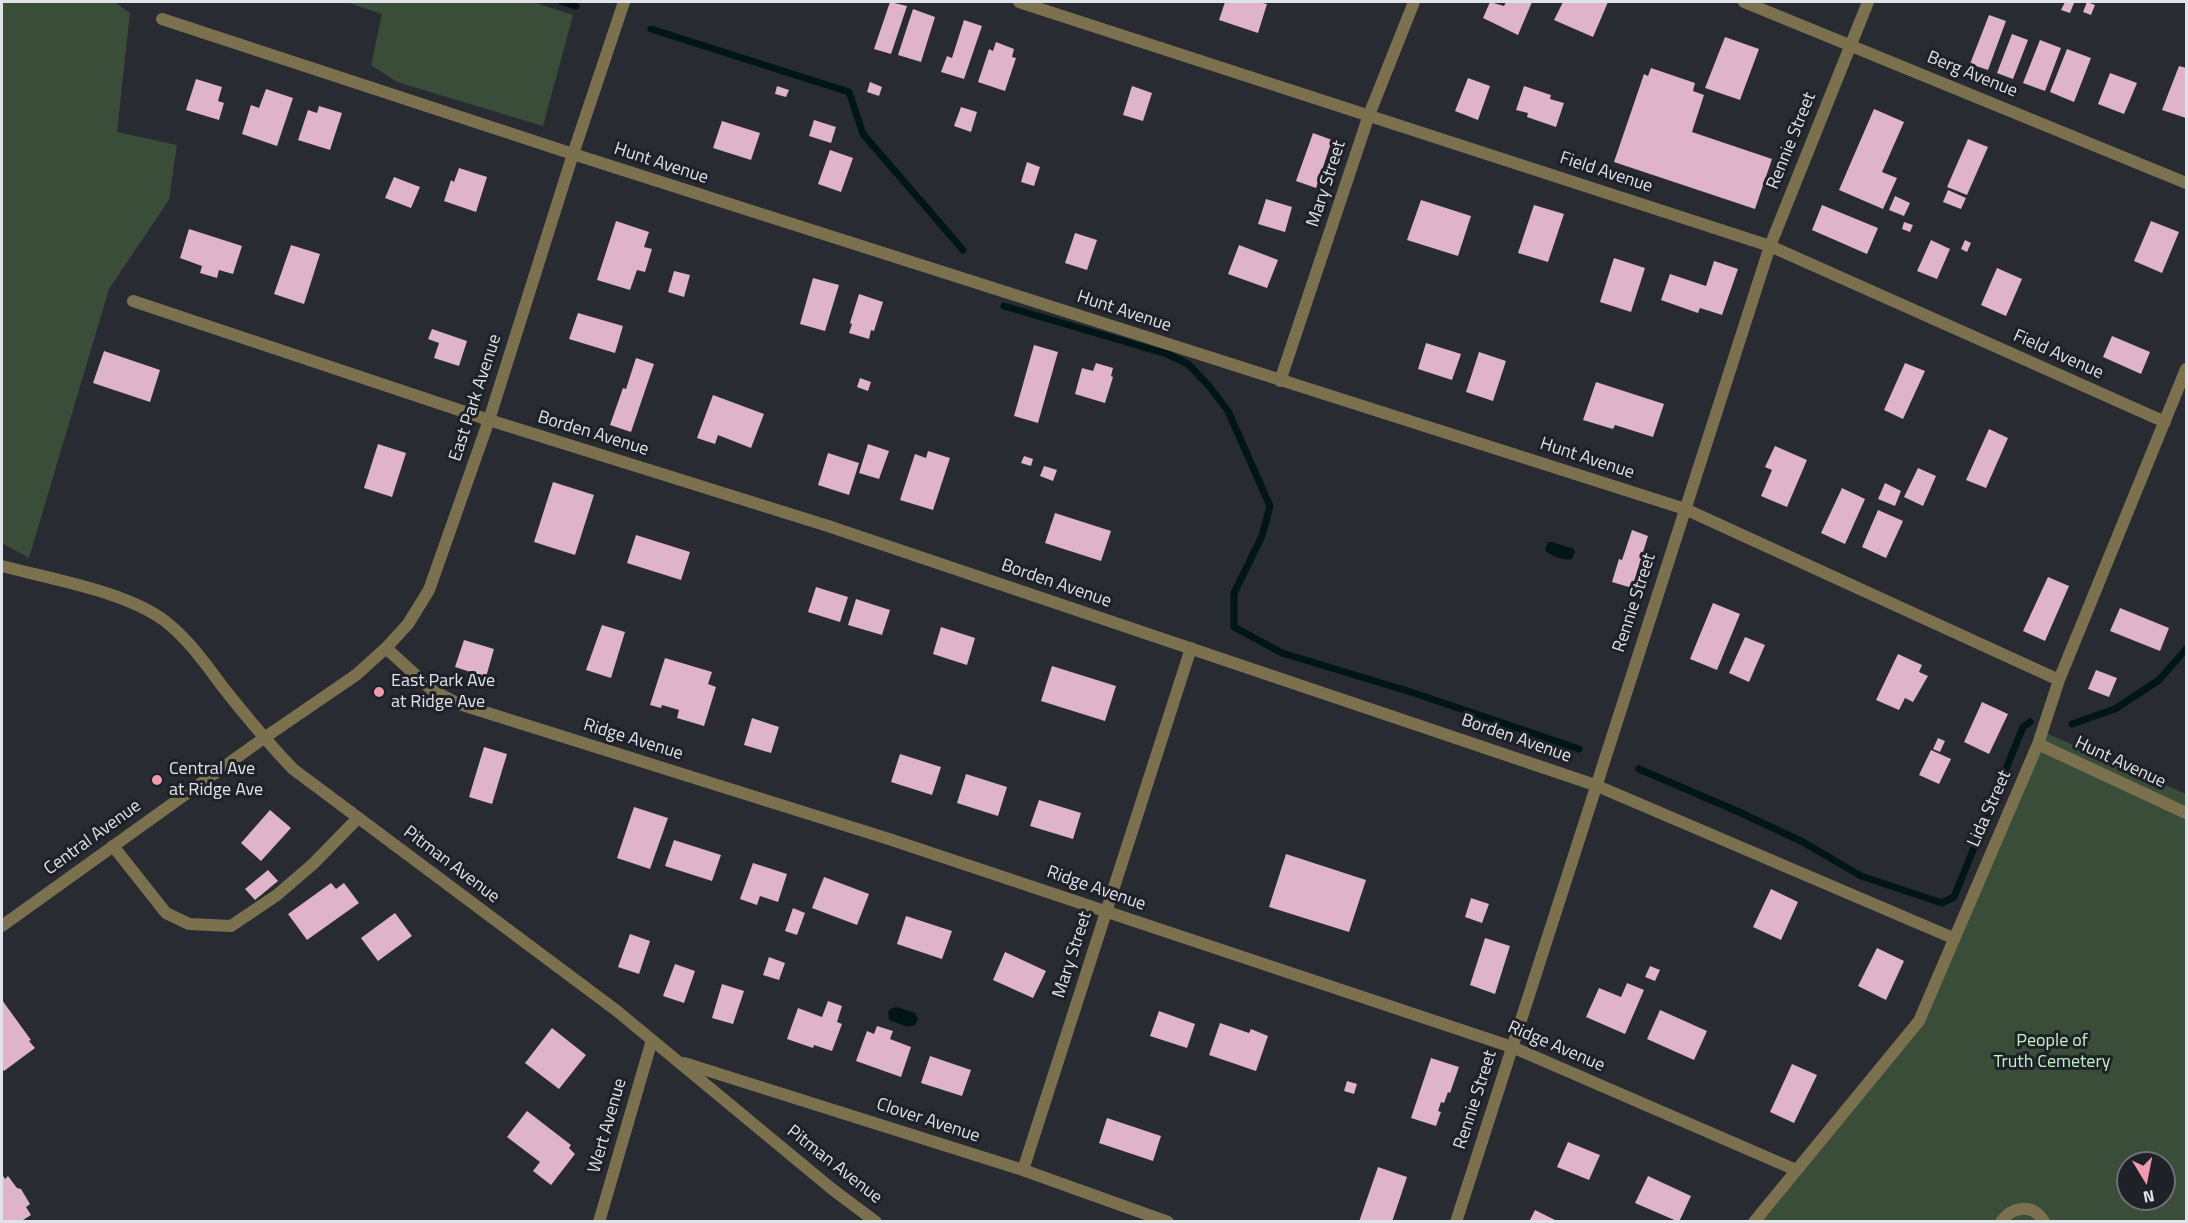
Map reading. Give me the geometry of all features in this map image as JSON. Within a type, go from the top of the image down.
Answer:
[{"type":"street","name":"East Park Avenue","points":[[264,738],[356,675],[408,624],[429,590],[489,420],[573,154],[624,2]]},
{"type":"street","name":"Field Avenue","points":[[1019,2],[1770,246],[2165,422]]},
{"type":"street","name":"Mary Street","points":[[1280,381],[1369,115],[1414,2]]},
{"type":"street","name":"Berg Avenue","points":[[1744,2],[2187,183]]},
{"type":"street","name":"Rennie Street","points":[[1456,1221],[1770,246],[1868,2]]},
{"type":"street","name":"Hunt Avenue","points":[[162,19],[573,154],[1685,509],[2059,680]]},
{"type":"street","name":"Borden Avenue","points":[[133,301],[489,420],[828,526],[1595,785],[1953,938]]},
{"type":"street","name":"Lida Street","points":[[1754,1221],[1919,1021],[2038,744],[2059,680],[2187,369]]},
{"type":"street","name":"Pitman Avenue","points":[[2,566],[115,596],[136,604],[164,621],[188,642],[264,738],[293,769],[617,1011],[832,1189],[876,1221]]},
{"type":"street","points":[[2,576],[19,570]]},
{"type":"street","name":"Ridge Avenue","points":[[386,648],[432,690],[459,704],[889,839],[1512,1047],[1796,1170]]},
{"type":"street","name":"Mary Street","points":[[1023,1170],[1191,648]]},
{"type":"street","name":"Central Avenue","points":[[2,926],[264,738]]},
{"type":"street","name":"Hunt Avenue","points":[[2038,744],[2187,813]]},
{"type":"street","points":[[113,846],[166,913],[189,924],[231,926],[277,895],[313,864],[358,818]]},
{"type":"street","name":"Wert Avenue","points":[[599,1221],[652,1040]]},
{"type":"street","name":"Clover Avenue","points":[[676,1060],[1023,1170],[1168,1221]]},
{"type":"street","points":[[2001,1221],[2007,1214],[2021,1208],[2036,1212],[2044,1221]]},
{"type":"green space","points":[[2,2],[115,2],[130,13],[117,132],[177,145],[169,200],[109,289],[29,558],[2,543]]},
{"type":"green space","points":[[346,2],[533,2],[573,15],[543,126],[397,82],[371,65],[382,14]]},
{"type":"green space","name":"People of Truth Cemetery","points":[[2041,731],[2186,794],[2186,1221],[1757,1222],[1912,1038]]},
{"type":"shaded area","points":[[1548,542],[1574,549],[1572,559],[1562,559],[1547,552],[1545,550]]},
{"type":"shaded area","points":[[897,1007],[915,1013],[918,1019],[915,1025],[908,1027],[889,1020],[888,1012]]},
{"type":"building","points":[[890,2],[907,6],[891,54],[874,49]]},
{"type":"building","points":[[1225,2],[1267,4],[1258,33],[1219,20]]},
{"type":"building","points":[[1490,2],[1504,6],[1506,2],[1532,2],[1518,35],[1483,18]]},
{"type":"building","points":[[1563,2],[1608,2],[1593,37],[1554,20]]},
{"type":"building","points":[[2065,2],[2074,3],[2070,13],[2061,10]]},
{"type":"building","points":[[2087,2],[2095,5],[2091,15],[2083,12]]},
{"type":"building","points":[[913,9],[935,17],[921,62],[898,55]]},
{"type":"building","points":[[1989,15],[2006,21],[1988,70],[1970,64]]},
{"type":"building","points":[[964,20],[982,26],[964,79],[941,72],[947,56],[952,58]]},
{"type":"building","points":[[2012,34],[2028,40],[2013,79],[1997,73]]},
{"type":"building","points":[[1725,37],[1759,49],[1740,100],[1705,88]]},
{"type":"building","points":[[2040,40],[2061,48],[2045,91],[2023,83]]},
{"type":"building","points":[[996,42],[1014,49],[1012,57],[1016,58],[1005,91],[978,82],[989,49],[993,51]]},
{"type":"building","points":[[2067,49],[2091,58],[2074,102],[2050,92]]},
{"type":"building","points":[[2179,66],[2186,68],[2186,118],[2162,110]]},
{"type":"building","points":[[1651,68],[1695,83],[1693,91],[1704,95],[1692,132],[1772,159],[1755,209],[1614,162],[1644,74],[1648,76]]},
{"type":"building","points":[[2110,73],[2137,83],[2124,114],[2098,104]]},
{"type":"building","points":[[1468,78],[1490,86],[1478,120],[1455,111]]},
{"type":"building","points":[[196,79],[222,87],[218,101],[224,103],[219,120],[186,110]]},
{"type":"building","points":[[870,82],[882,87],[879,96],[867,92]]},
{"type":"building","points":[[777,86],[789,90],[786,97],[775,94]]},
{"type":"building","points":[[1132,86],[1152,93],[1143,121],[1123,115]]},
{"type":"building","points":[[1524,86],[1551,95],[1550,99],[1564,103],[1556,127],[1527,117],[1528,113],[1516,110]]},
{"type":"building","points":[[266,89],[293,98],[277,146],[242,134],[251,105],[259,108]]},
{"type":"building","points":[[319,106],[342,113],[330,150],[298,140],[308,110],[317,113]]},
{"type":"building","points":[[961,107],[977,112],[971,132],[954,126]]},
{"type":"building","points":[[1874,109],[1904,122],[1882,172],[1897,178],[1883,209],[1839,190]]},
{"type":"building","points":[[814,120],[836,127],[831,143],[809,136]]},
{"type":"building","points":[[722,121],[760,133],[751,160],[713,148]]},
{"type":"building","points":[[1313,133],[1332,140],[1316,188],[1296,181]]},
{"type":"building","points":[[1968,139],[1988,147],[1967,195],[1947,187]]},
{"type":"building","points":[[830,150],[853,158],[841,192],[818,184]]},
{"type":"building","points":[[1027,162],[1040,167],[1034,186],[1021,182]]},
{"type":"building","points":[[459,168],[487,177],[476,212],[444,201],[451,180],[454,182]]},
{"type":"building","points":[[394,177],[420,187],[411,208],[385,198]]},
{"type":"building","points":[[1948,190],[1966,198],[1961,209],[1943,202]]},
{"type":"building","points":[[1895,196],[1910,203],[1904,216],[1889,210]]},
{"type":"building","points":[[1266,199],[1292,207],[1285,232],[1258,224]]},
{"type":"building","points":[[1421,200],[1471,216],[1458,256],[1407,240]]},
{"type":"building","points":[[1534,205],[1564,214],[1548,262],[1518,253]]},
{"type":"building","points":[[1822,205],[1878,228],[1867,254],[1812,230]]},
{"type":"building","points":[[616,221],[649,232],[644,247],[652,249],[645,272],[637,270],[630,290],[597,280]]},
{"type":"building","points":[[2151,221],[2179,232],[2162,273],[2134,261]]},
{"type":"building","points":[[1904,222],[1913,225],[1910,232],[1902,229]]},
{"type":"building","points":[[189,229],[242,246],[233,274],[219,270],[217,278],[200,273],[202,266],[180,258]]},
{"type":"building","points":[[1075,233],[1097,240],[1087,270],[1065,263]]},
{"type":"building","points":[[1931,240],[1950,249],[1937,279],[1917,271]]},
{"type":"building","points":[[1965,240],[1971,243],[1967,252],[1961,249]]},
{"type":"building","points":[[291,245],[320,254],[304,304],[274,294]]},
{"type":"building","points":[[1239,245],[1278,260],[1267,288],[1228,274]]},
{"type":"building","points":[[1614,258],[1645,268],[1631,312],[1600,302]]},
{"type":"building","points":[[1714,261],[1738,269],[1722,315],[1700,308],[1698,313],[1661,300],[1670,274],[1706,286]]},
{"type":"building","points":[[1997,268],[2022,279],[2006,316],[1981,305]]},
{"type":"building","points":[[674,271],[690,275],[684,297],[668,292]]},
{"type":"building","points":[[813,278],[839,285],[825,331],[800,324]]},
{"type":"building","points":[[859,294],[883,302],[874,331],[871,330],[869,339],[849,333]]},
{"type":"building","points":[[578,313],[623,326],[615,353],[569,339]]},
{"type":"building","points":[[432,329],[467,341],[459,366],[434,358],[439,343],[428,339]]},
{"type":"building","points":[[2112,336],[2150,352],[2141,374],[2103,357]]},
{"type":"building","points":[[1426,343],[1461,354],[1452,380],[1418,369]]},
{"type":"building","points":[[1034,345],[1058,352],[1038,423],[1014,416]]},
{"type":"building","points":[[104,351],[160,370],[150,402],[93,383]]},
{"type":"building","points":[[1479,352],[1506,361],[1493,401],[1466,392]]},
{"type":"building","points":[[636,358],[654,364],[631,432],[610,425],[623,388],[626,389]]},
{"type":"building","points":[[1096,363],[1113,368],[1111,376],[1113,377],[1105,403],[1075,394],[1082,368],[1093,371]]},
{"type":"building","points":[[1905,363],[1925,371],[1903,419],[1884,410]]},
{"type":"building","points":[[860,378],[871,382],[868,391],[857,387]]},
{"type":"building","points":[[1596,382],[1664,404],[1653,437],[1615,425],[1613,429],[1583,420]]},
{"type":"building","points":[[713,395],[764,414],[751,448],[718,435],[715,444],[697,438]]},
{"type":"building","points":[[1989,429],[2008,438],[1986,488],[1966,480]]},
{"type":"building","points":[[378,444],[406,453],[392,497],[364,488]]},
{"type":"building","points":[[868,444],[889,451],[879,479],[859,473]]},
{"type":"building","points":[[1775,446],[1807,460],[1787,507],[1761,496],[1772,470],[1765,467]]},
{"type":"building","points":[[928,451],[950,458],[933,510],[900,500],[915,454],[926,458]]},
{"type":"building","points":[[828,453],[859,463],[849,495],[818,485]]},
{"type":"building","points":[[1024,456],[1033,459],[1031,466],[1021,463]]},
{"type":"building","points":[[1044,466],[1057,470],[1053,481],[1040,476]]},
{"type":"building","points":[[1918,468],[1936,476],[1923,506],[1904,497]]},
{"type":"building","points":[[553,482],[594,495],[575,555],[534,542]]},
{"type":"building","points":[[1885,483],[1901,491],[1895,506],[1878,499]]},
{"type":"building","points":[[1842,488],[1865,499],[1845,544],[1821,533]]},
{"type":"building","points":[[1878,510],[1903,521],[1886,558],[1862,547]]},
{"type":"building","points":[[1055,513],[1111,531],[1101,561],[1045,543]]},
{"type":"building","points":[[1632,530],[1648,536],[1632,588],[1612,582]]},
{"type":"building","points":[[636,535],[690,552],[681,580],[627,563]]},
{"type":"building","points":[[2048,577],[2069,586],[2045,641],[2023,631]]},
{"type":"building","points":[[816,587],[848,597],[840,622],[808,612]]},
{"type":"building","points":[[856,599],[890,610],[882,635],[848,625]]},
{"type":"building","points":[[1713,603],[1740,614],[1717,670],[1690,659]]},
{"type":"building","points":[[2120,608],[2169,628],[2160,651],[2110,631]]},
{"type":"building","points":[[602,625],[625,632],[611,678],[586,670]]},
{"type":"building","points":[[941,627],[975,638],[967,665],[933,654]]},
{"type":"building","points":[[1745,637],[1765,645],[1749,682],[1729,673]]},
{"type":"building","points":[[464,640],[494,649],[486,677],[455,667]]},
{"type":"building","points":[[1898,654],[1922,665],[1919,672],[1928,676],[1913,702],[1905,698],[1899,710],[1876,700]]},
{"type":"building","points":[[665,658],[712,672],[708,684],[716,687],[704,726],[677,718],[679,710],[662,705],[661,708],[650,705]]},
{"type":"building","points":[[1052,666],[1116,686],[1105,721],[1041,701]]},
{"type":"building","points":[[2096,670],[2117,678],[2109,697],[2088,689]]},
{"type":"building","points":[[1982,702],[2008,714],[1989,754],[1964,742]]},
{"type":"building","points":[[752,718],[779,727],[771,753],[744,745]]},
{"type":"building","points":[[1938,738],[1945,741],[1940,752],[1933,749]]},
{"type":"building","points":[[484,747],[507,754],[492,804],[469,797]]},
{"type":"building","points":[[1931,750],[1951,759],[1939,784],[1919,775]]},
{"type":"building","points":[[900,754],[941,767],[932,795],[891,782]]},
{"type":"building","points":[[966,774],[1007,787],[998,816],[957,803]]},
{"type":"building","points":[[1039,800],[1081,813],[1073,839],[1030,826]]},
{"type":"building","points":[[634,807],[668,818],[650,869],[617,858]]},
{"type":"building","points":[[270,810],[291,828],[261,861],[241,843]]},
{"type":"building","points":[[674,840],[721,855],[712,881],[665,866]]},
{"type":"building","points":[[1286,854],[1366,880],[1349,932],[1269,907]]},
{"type":"building","points":[[753,863],[787,874],[778,902],[760,896],[757,905],[740,899]]},
{"type":"building","points":[[268,870],[278,881],[255,900],[245,889]]},
{"type":"building","points":[[824,877],[869,894],[857,925],[812,908]]},
{"type":"building","points":[[331,883],[336,889],[344,883],[359,903],[307,940],[288,914]]},
{"type":"building","points":[[1771,889],[1798,902],[1781,940],[1753,927]]},
{"type":"building","points":[[1471,898],[1489,904],[1482,923],[1465,917]]},
{"type":"building","points":[[793,908],[805,913],[797,935],[785,931]]},
{"type":"building","points":[[395,913],[412,936],[378,961],[361,938]]},
{"type":"building","points":[[906,916],[952,931],[942,959],[897,944]]},
{"type":"building","points":[[630,934],[650,941],[639,974],[618,967]]},
{"type":"building","points":[[1485,938],[1510,946],[1495,994],[1470,985]]},
{"type":"building","points":[[1877,948],[1904,961],[1886,1000],[1858,986]]},
{"type":"building","points":[[1005,952],[1046,971],[1033,998],[993,980]]},
{"type":"building","points":[[769,957],[785,963],[779,980],[763,975]]},
{"type":"building","points":[[675,964],[695,971],[684,1003],[663,996]]},
{"type":"building","points":[[1650,966],[1660,970],[1655,981],[1645,977]]},
{"type":"building","points":[[1627,983],[1644,990],[1625,1034],[1586,1017],[1599,988],[1621,997]]},
{"type":"building","points":[[722,984],[744,991],[733,1024],[712,1018]]},
{"type":"building","points":[[2,1000],[35,1048],[4,1071],[2,1068]]},
{"type":"building","points":[[828,1001],[842,1006],[837,1022],[842,1024],[832,1051],[814,1045],[813,1048],[787,1039],[798,1008],[822,1017]]},
{"type":"building","points":[[1660,1010],[1707,1031],[1694,1060],[1647,1039]]},
{"type":"building","points":[[1159,1011],[1195,1024],[1187,1048],[1150,1036]]},
{"type":"building","points":[[1220,1023],[1249,1033],[1251,1029],[1268,1036],[1256,1071],[1209,1055]]},
{"type":"building","points":[[877,1026],[893,1031],[890,1039],[911,1047],[901,1077],[856,1061],[867,1031],[874,1034]]},
{"type":"building","points":[[552,1028],[586,1055],[559,1089],[525,1063]]},
{"type":"building","points":[[930,1056],[971,1070],[962,1096],[921,1083]]},
{"type":"building","points":[[1431,1058],[1459,1067],[1450,1093],[1448,1092],[1444,1103],[1441,1102],[1438,1111],[1441,1112],[1436,1126],[1411,1118]]},
{"type":"building","points":[[1792,1064],[1817,1075],[1794,1123],[1770,1112]]},
{"type":"building","points":[[1347,1081],[1357,1084],[1354,1094],[1344,1091]]},
{"type":"building","points":[[527,1111],[571,1145],[569,1148],[575,1154],[551,1185],[533,1171],[540,1162],[507,1137]]},
{"type":"building","points":[[1107,1118],[1161,1136],[1153,1161],[1099,1143]]},
{"type":"building","points":[[1568,1142],[1600,1155],[1589,1180],[1557,1167]]},
{"type":"building","points":[[1378,1167],[1407,1177],[1392,1222],[1359,1222]]},
{"type":"building","points":[[2,1174],[5,1179],[8,1176],[17,1188],[21,1189],[30,1204],[26,1207],[31,1215],[20,1222],[2,1222]]},
{"type":"building","points":[[1648,1176],[1691,1196],[1679,1222],[1635,1203]]},
{"type":"building","points":[[1535,1210],[1559,1222],[1529,1222]]},
{"type":"waterway","points":[[562,2],[576,6]]},
{"type":"waterway","points":[[651,29],[849,92],[863,134],[963,250]]},
{"type":"waterway","points":[[1004,306],[1167,354],[1188,364],[1228,411],[1270,506],[1262,536],[1234,593],[1234,627],[1282,653],[1411,692],[1579,749]]},
{"type":"waterway","points":[[2072,724],[2115,709],[2159,680],[2186,649]]},
{"type":"waterway","points":[[1639,769],[1803,842],[1861,876],[1942,903],[1954,897],[2023,727],[2030,722]]},
{"type":"place","name":"East Park Ave at Ridge Ave","points":[[379,692]]},
{"type":"place","name":"Central Ave at Ridge Ave","points":[[157,780]]}]
